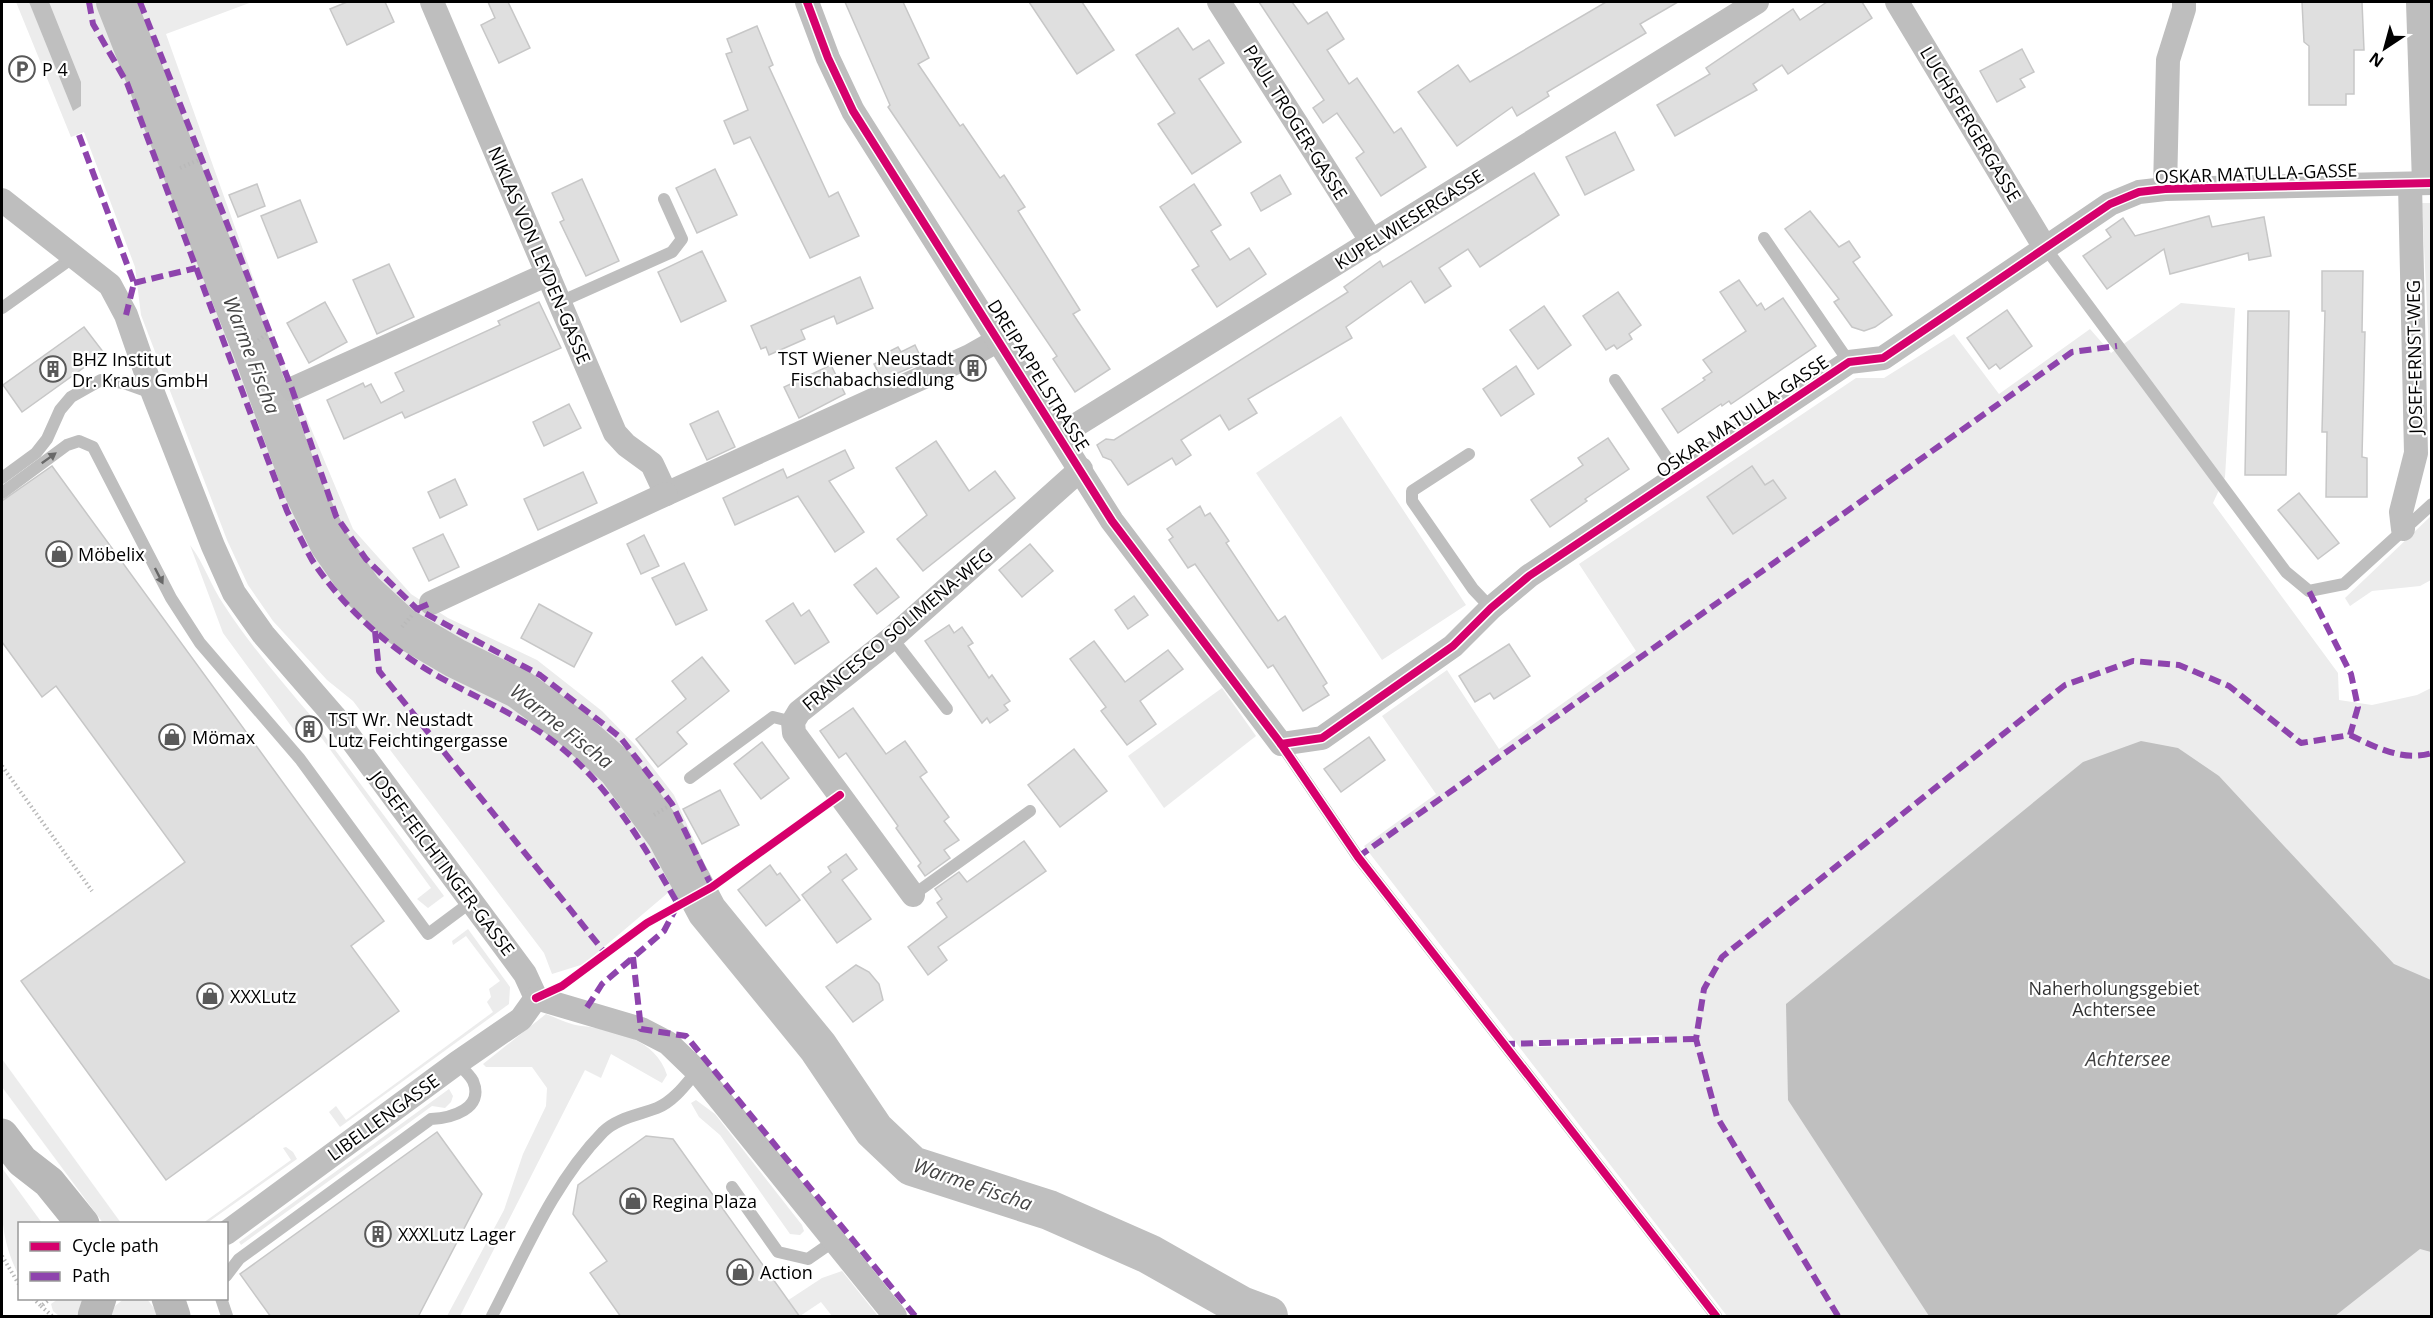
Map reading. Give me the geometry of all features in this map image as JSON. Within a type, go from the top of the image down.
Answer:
[{"type":"main road","points":[[2,1135],[22,1161],[49,1182],[81,1222]]},
{"type":"main road","points":[[22,1161],[32,1194],[52,1222]]},
{"type":"main road","points":[[93,1317],[100,1300]]},
{"type":"street","name":"NIKLAS VON LEYDEN-GASSE","points":[[432,2],[615,434],[652,464],[666,494]]},
{"type":"street","name":"DREIPAPPELSTRASSE","points":[[807,2],[828,58],[853,111],[1000,339],[1112,521],[1281,744]]},
{"type":"street","name":"PAUL TROGER-GASSE","points":[[1219,2],[1372,242]]},
{"type":"street","name":"KUPELWIESERGASSE","points":[[1060,435],[1757,2]]},
{"type":"street","name":"LUCHSPERGERGASSE","points":[[1897,2],[2044,246]]},
{"type":"street","points":[[2165,189],[2168,60],[2184,9],[2184,2]]},
{"type":"street","name":"JOSEF-ERNST-WEG","points":[[2403,529],[2401,512],[2416,453],[2422,183],[2418,2]]},
{"type":"street","name":"OSKAR MATULLA-GASSE","points":[[1281,744],[1322,738],[1453,646],[1491,608],[1529,576],[1849,362],[1883,358],[2044,246],[2110,204],[2139,192],[2165,189],[2422,183]]},
{"type":"street","name":"JOSEF-FEICHTINGER-GASSE","points":[[2,200],[110,285],[126,315],[153,393],[213,546],[234,593],[263,634],[334,716],[525,974],[536,998]]},
{"type":"street","points":[[292,389],[548,274]]},
{"type":"street","points":[[424,606],[970,356],[1000,339]]},
{"type":"street","name":"FRANCESCO SOLIMENA-WEG","points":[[913,895],[794,733],[793,722],[799,712],[892,638],[1081,469]]},
{"type":"street","points":[[536,998],[641,1029],[668,1043],[697,1071],[895,1317]]},
{"type":"street","name":"LIBELLENGASSE","points":[[228,1232],[457,1063],[521,1019],[536,998]]},
{"type":"lane","points":[[560,302],[672,252],[682,239],[664,199]]},
{"type":"lane","points":[[1764,238],[1849,362]]},
{"type":"lane","points":[[2044,246],[2286,572],[2309,591],[2344,584],[2432,504]]},
{"type":"lane","points":[[2,308],[75,256]]},
{"type":"lane","points":[[2,478],[36,453],[47,440],[60,410],[71,397],[101,380],[124,383],[153,393]]},
{"type":"lane","points":[[1615,380],[1679,476]]},
{"type":"lane","points":[[2,493],[67,445],[79,441],[93,447],[171,598],[200,644],[300,759],[428,934],[471,902]]},
{"type":"lane","points":[[1469,454],[1412,491],[1412,501],[1473,589],[1491,608]]},
{"type":"lane","points":[[892,638],[947,709]]},
{"type":"lane","points":[[690,778],[773,717],[793,722]]},
{"type":"lane","points":[[1281,744],[1358,857],[1716,1317]]},
{"type":"lane","points":[[913,895],[1030,811]]},
{"type":"lane","points":[[228,1273],[239,1259],[431,1119],[452,1118],[467,1109],[474,1097],[473,1082],[457,1063]]},
{"type":"lane","points":[[492,1317],[566,1174],[605,1130],[633,1114],[659,1107],[681,1091],[697,1071]]},
{"type":"lane","points":[[732,1187],[778,1251],[808,1259],[834,1241]]},
{"type":"lane","points":[[221,1300],[227,1317]]},
{"type":"path","points":[[180,168],[201,159]]},
{"type":"path","points":[[251,345],[269,332]]},
{"type":"path","points":[[402,627],[424,606]]},
{"type":"path","points":[[2,766],[92,891]]},
{"type":"path","points":[[654,816],[672,804]]},
{"type":"path","points":[[2,1256],[18,1283]]},
{"type":"path","points":[[34,1300],[52,1317]]},
{"type":"path","points":[[41,1306],[50,1300]]},
{"type":"green space","points":[[16,2],[252,2],[166,34],[282,359],[353,529],[411,594],[448,618],[537,660],[602,711],[637,747],[674,795],[708,872],[676,886],[584,964],[552,974],[544,953],[353,701],[327,680],[273,621],[248,585],[227,540],[141,315],[135,267],[84,132],[71,137]]},
{"type":"green space","points":[[2422,203],[2432,203],[2431,394]]},
{"type":"green space","name":"Naherholungsgebiet Achtersee","points":[[2181,303],[2235,308],[2225,477],[2213,503],[2338,673],[2339,700],[2372,705],[2417,695],[2431,688],[2431,1316],[1727,1316],[1364,846],[1436,794],[1382,716],[1447,670],[1499,749],[1636,651],[1579,564],[1856,378],[1884,378],[1954,334],[1999,394],[2090,329],[2111,353]],"holes":[[[1662,1035],[1663,1042],[1538,1047],[1532,1040]]]},
{"type":"green space","points":[[1341,416],[1466,605],[1382,660],[1256,473]]},
{"type":"green space","points":[[2431,516],[2431,580],[2420,586],[2372,591],[2350,606],[2345,598]]},
{"type":"green space","points":[[190,545],[219,598],[234,620],[312,717],[294,730],[223,633]]},
{"type":"green space","points":[[1222,688],[1256,736],[1164,808],[1128,756]]},
{"type":"green space","points":[[321,731],[444,896],[428,908],[417,899],[431,888],[318,733]]},
{"type":"green space","points":[[468,929],[510,987],[509,1004],[340,1127],[329,1112],[336,1106],[346,1120],[493,1012],[487,1002],[491,997],[489,989],[500,981],[466,936],[453,945],[452,941]]},
{"type":"green space","points":[[546,1014],[573,1024],[608,1030],[633,1038],[654,1053],[662,1063],[667,1075],[662,1083],[611,1054],[601,1078],[585,1070],[460,1316],[447,1316],[504,1210],[523,1154],[546,1106],[547,1088],[532,1067],[486,1067],[483,1064]]},
{"type":"green space","points":[[2,1059],[120,1222],[102,1222],[2,1087]]},
{"type":"green space","points":[[449,1089],[453,1096],[445,1108],[432,1106],[241,1245],[239,1242]]},
{"type":"green space","points":[[696,1100],[715,1114],[802,1225],[804,1231],[800,1235],[790,1234],[720,1135],[699,1117],[691,1103]]},
{"type":"green space","points":[[286,1147],[293,1152],[297,1159],[208,1222],[204,1222],[291,1160],[283,1148]]},
{"type":"green space","points":[[2,1168],[41,1222],[18,1222],[18,1274],[5,1237]]},
{"type":"green space","points":[[842,1271],[878,1316],[832,1316],[821,1302],[800,1316],[764,1316],[822,1278]]},
{"type":"green space","points":[[57,1300],[84,1300],[76,1316],[59,1316],[53,1311],[51,1304]]},
{"type":"green space","points":[[122,1300],[148,1300],[160,1316],[110,1316],[115,1306]]},
{"type":"water","points":[[29,2],[49,2],[81,82],[81,106],[73,111]]},
{"type":"water","name":"Achtersee","points":[[2141,741],[2178,748],[2219,776],[2394,964],[2431,980],[2431,1252],[2420,1249],[2335,1316],[1929,1316],[1788,1100],[1786,1004],[2083,762]]},
{"type":"building","points":[[347,2],[385,2],[394,22],[347,45],[330,9]]},
{"type":"building","points":[[488,2],[508,2],[530,48],[499,63],[481,25],[495,18]]},
{"type":"building","points":[[845,2],[903,2],[929,58],[918,64],[960,126],[963,124],[1000,178],[1004,175],[1025,207],[1018,211],[1080,310],[1073,314],[1110,369],[1075,392],[1053,359],[1057,356],[888,107],[890,105]]},
{"type":"building","points":[[1029,2],[1082,2],[1114,50],[1077,74]]},
{"type":"building","points":[[1259,2],[1292,2],[1308,24],[1327,12],[1344,39],[1327,50],[1349,84],[1357,78],[1394,133],[1401,128],[1426,167],[1381,196],[1356,158],[1364,152],[1337,113],[1323,123],[1313,108],[1324,100]]},
{"type":"building","points":[[1606,2],[1678,2],[1640,24],[1646,33],[1547,92],[1549,96],[1517,116],[1512,107],[1457,146],[1418,92],[1458,65],[1470,82]]},
{"type":"building","points":[[1827,2],[1862,2],[1872,18],[1788,74],[1782,65],[1753,84],[1757,90],[1675,136],[1657,105],[1710,74],[1706,68],[1793,9],[1800,20]]},
{"type":"building","points":[[2302,2],[2362,2],[2364,50],[2354,50],[2354,94],[2346,94],[2346,105],[2309,105],[2309,46],[2304,42]]},
{"type":"building","points":[[757,26],[773,65],[769,67],[829,197],[838,192],[859,236],[810,258],[750,137],[734,144],[724,121],[748,110],[726,54],[732,52],[727,39]]},
{"type":"building","points":[[1178,28],[1193,50],[1209,40],[1224,63],[1199,79],[1241,142],[1192,174],[1158,124],[1175,113],[1136,55]]},
{"type":"building","points":[[2022,49],[2034,72],[2020,79],[2025,87],[1997,102],[1980,71]]},
{"type":"building","points":[[1615,132],[1634,170],[1585,195],[1566,157]]},
{"type":"building","points":[[715,169],[737,215],[697,233],[676,188]]},
{"type":"building","points":[[1534,173],[1559,215],[1480,267],[1468,249],[1439,268],[1451,286],[1425,303],[1411,281],[1346,327],[1352,338],[1248,399],[1257,413],[1229,430],[1220,415],[1181,440],[1191,455],[1176,465],[1172,458],[1128,485],[1111,460],[1103,457],[1097,445],[1106,439],[1114,440],[1348,292],[1344,287],[1380,261],[1383,267]]},
{"type":"building","points":[[1280,175],[1291,194],[1261,211],[1251,193]]},
{"type":"building","points":[[582,179],[619,261],[586,276],[560,222],[564,220],[552,193]]},
{"type":"building","points":[[257,184],[265,206],[238,217],[229,195]]},
{"type":"building","points":[[1194,184],[1221,225],[1211,231],[1230,260],[1249,248],[1266,274],[1217,307],[1192,270],[1199,266],[1160,207]]},
{"type":"building","points":[[300,200],[317,242],[278,258],[261,216]]},
{"type":"building","points":[[1810,211],[1839,247],[1849,241],[1860,257],[1853,262],[1892,315],[1875,327],[1864,331],[1852,327],[1834,302],[1839,299],[1785,229]]},
{"type":"building","points":[[2209,216],[2212,227],[2264,217],[2271,256],[2249,260],[2248,253],[2170,274],[2164,249],[2107,289],[2083,256],[2111,237],[2106,230],[2123,218],[2135,236]]},
{"type":"building","points":[[702,251],[726,301],[681,322],[658,272]]},
{"type":"building","points":[[389,264],[414,317],[377,334],[353,280]]},
{"type":"building","points":[[2322,271],[2363,271],[2362,332],[2365,332],[2362,457],[2367,458],[2367,497],[2326,497],[2327,432],[2322,432],[2325,311],[2322,311]]},
{"type":"building","points":[[860,277],[873,308],[837,324],[834,316],[801,330],[805,339],[769,355],[766,347],[761,349],[751,326]]},
{"type":"building","points":[[1739,280],[1757,306],[1761,303],[1765,310],[1783,298],[1816,346],[1731,404],[1729,401],[1722,406],[1721,404],[1678,433],[1662,409],[1705,380],[1703,378],[1712,372],[1703,360],[1746,331],[1720,292]]},
{"type":"building","points":[[1618,292],[1641,325],[1629,334],[1632,339],[1617,349],[1614,345],[1606,350],[1583,316]]},
{"type":"building","points":[[325,302],[347,342],[309,363],[287,323]]},
{"type":"building","points":[[539,302],[561,348],[405,418],[402,412],[344,439],[327,400],[363,383],[365,387],[371,384],[381,403],[404,391],[395,373],[500,325],[498,321]]},
{"type":"building","points":[[1544,306],[1571,345],[1538,369],[1510,330]]},
{"type":"building","points":[[2007,310],[2032,346],[2000,369],[1996,364],[1989,369],[1967,338]]},
{"type":"building","points":[[2248,311],[2289,311],[2286,475],[2245,475]]},
{"type":"building","name":"BHZ Institut Dr. Kraus GmbH","points":[[84,327],[104,353],[22,412],[3,385]]},
{"type":"building","points":[[915,345],[923,362],[882,380],[874,364],[882,360],[880,356],[898,347],[901,352]]},
{"type":"building","points":[[831,365],[845,394],[799,418],[784,387]]},
{"type":"building","points":[[1516,366],[1534,394],[1501,416],[1483,389]]},
{"type":"building","points":[[569,404],[581,428],[544,446],[533,422]]},
{"type":"building","points":[[718,411],[735,447],[707,460],[690,424]]},
{"type":"building","points":[[1608,438],[1629,469],[1585,499],[1587,501],[1550,527],[1531,500],[1583,465],[1578,458]]},
{"type":"building","points":[[936,441],[969,491],[995,471],[1015,498],[923,571],[897,539],[927,515],[896,468]]},
{"type":"building","points":[[845,450],[854,468],[829,481],[864,532],[835,552],[798,496],[735,525],[723,498],[783,469],[787,478]]},
{"type":"building","name":"XXXLutz","points":[[52,466],[384,921],[351,946],[399,1011],[166,1180],[21,981],[185,862],[56,686],[42,697],[2,642],[2,501]]},
{"type":"building","points":[[1752,466],[1765,485],[1773,480],[1786,498],[1733,534],[1707,497]]},
{"type":"building","points":[[583,472],[597,503],[538,530],[524,499]]},
{"type":"building","points":[[455,479],[467,505],[440,518],[428,492]]},
{"type":"building","points":[[2299,493],[2339,543],[2318,559],[2278,510]]},
{"type":"building","points":[[1200,506],[1205,516],[1210,513],[1229,541],[1226,543],[1278,621],[1285,616],[1327,683],[1323,686],[1329,695],[1303,711],[1273,665],[1268,668],[1195,564],[1188,568],[1169,540],[1173,537],[1167,529]]},
{"type":"building","points":[[443,534],[459,567],[429,581],[413,548]]},
{"type":"building","points":[[644,535],[659,566],[641,574],[627,544]]},
{"type":"building","points":[[1030,544],[1053,571],[1022,597],[999,570]]},
{"type":"building","points":[[684,563],[707,610],[676,625],[652,578]]},
{"type":"building","points":[[876,568],[899,597],[877,614],[854,585]]},
{"type":"building","points":[[1134,596],[1148,615],[1128,629],[1115,610]]},
{"type":"building","points":[[793,603],[801,616],[809,610],[829,642],[795,664],[766,621]]},
{"type":"building","points":[[539,604],[592,633],[574,667],[521,638]]},
{"type":"building","points":[[949,625],[954,633],[962,627],[973,643],[968,646],[989,678],[992,675],[1010,701],[1004,705],[1008,710],[990,723],[987,718],[982,723],[925,641]]},
{"type":"building","points":[[1094,641],[1125,682],[1168,650],[1183,669],[1140,701],[1156,724],[1127,745],[1101,711],[1106,707],[1070,659]]},
{"type":"building","points":[[1509,644],[1530,676],[1494,699],[1490,693],[1475,702],[1459,676]]},
{"type":"building","points":[[702,657],[729,691],[677,732],[687,744],[658,767],[636,739],[686,699],[672,681]]},
{"type":"building","points":[[853,708],[886,754],[905,741],[927,772],[920,777],[949,817],[944,821],[959,840],[944,850],[950,858],[925,876],[918,866],[921,863],[896,828],[898,826],[846,753],[839,758],[820,731]]},
{"type":"building","points":[[1369,737],[1385,760],[1341,792],[1324,769]]},
{"type":"building","points":[[762,742],[789,778],[761,799],[734,764]]},
{"type":"building","points":[[1074,749],[1107,791],[1060,827],[1028,785]]},
{"type":"building","points":[[720,790],[739,825],[702,844],[683,809]]},
{"type":"building","points":[[1024,841],[1046,871],[938,947],[947,960],[928,975],[908,947],[947,917],[937,903],[942,899],[935,889],[959,872],[967,882]]},
{"type":"building","points":[[846,854],[857,869],[842,880],[871,919],[837,943],[802,895],[831,872],[828,867]]},
{"type":"building","points":[[770,865],[777,875],[780,873],[800,900],[766,926],[738,890]]},
{"type":"building","points":[[856,965],[869,972],[879,984],[883,1000],[853,1022],[826,987]]},
{"type":"building","name":"XXXLutz Lager","points":[[437,1132],[482,1194],[418,1317],[271,1317],[240,1274]]},
{"type":"building","points":[[646,1136],[673,1139],[800,1317],[621,1317],[590,1273],[607,1261],[573,1214],[578,1185]]},
{"type":"waterway","name":"Warme Fischa","points":[[116,2],[251,346],[304,491],[330,544],[363,591],[402,627],[455,658],[519,689],[571,727],[617,768],[667,836],[707,911],[818,1047],[874,1130],[912,1166],[1049,1210],[1149,1254],[1241,1306],[1268,1316]]},
{"type":"marked path","points":[[89,2],[93,24],[127,83],[287,511],[312,560],[346,603],[400,652],[448,682],[534,728],[570,756],[589,774],[622,815],[678,904],[664,931],[602,984],[584,1012]]},
{"type":"marked path","points":[[140,2],[292,389],[336,516],[366,559],[417,609],[540,675],[620,737],[672,804],[712,887]]},
{"type":"marked path","points":[[79,135],[134,283],[126,315]]},
{"type":"marked path","points":[[134,283],[196,268]]},
{"type":"marked path","points":[[1358,857],[2072,352],[2117,346]]},
{"type":"marked path","points":[[1838,1316],[1717,1117],[1696,1039],[1704,989],[1722,957],[2065,685],[2133,661],[2179,665],[2229,686],[2301,743],[2350,735],[2358,707],[2351,674],[2309,591]]},
{"type":"marked path","points":[[417,609],[431,603]]},
{"type":"marked path","points":[[375,631],[379,671],[606,954]]},
{"type":"marked path","points":[[2350,735],[2390,752],[2410,756],[2432,753]]},
{"type":"marked path","points":[[633,957],[641,1029],[686,1036],[915,1316]]},
{"type":"marked path","points":[[1503,1044],[1696,1039]]},
{"type":"cycle path","points":[[807,2],[828,58],[853,111],[1112,521],[1281,744],[1358,857],[1716,1316]]},
{"type":"cycle path","points":[[1281,744],[1322,738],[1453,646],[1491,608],[1529,576],[1849,362],[1883,358],[2110,204],[2139,192],[2165,189],[2432,183]]},
{"type":"cycle path","points":[[536,998],[562,986],[647,923],[712,887],[840,795]]},
{"type":"place","name":"P 4","points":[[22,69]]},
{"type":"place","name":"TST Wiener Neustadt Fischabachsiedlung","points":[[973,368]]},
{"type":"place","name":"BHZ Institut Dr. Kraus GmbH","points":[[53,369]]},
{"type":"place","name":"Möbelix","points":[[59,554]]},
{"type":"place","name":"TST Wr. Neustadt Lutz Feichtingergasse","points":[[309,729]]},
{"type":"place","name":"Mömax","points":[[172,737]]},
{"type":"place","name":"XXXLutz","points":[[210,996]]},
{"type":"place","name":"Regina Plaza","points":[[633,1201]]},
{"type":"place","name":"XXXLutz Lager","points":[[378,1234]]},
{"type":"place","name":"Action","points":[[740,1272]]}]
